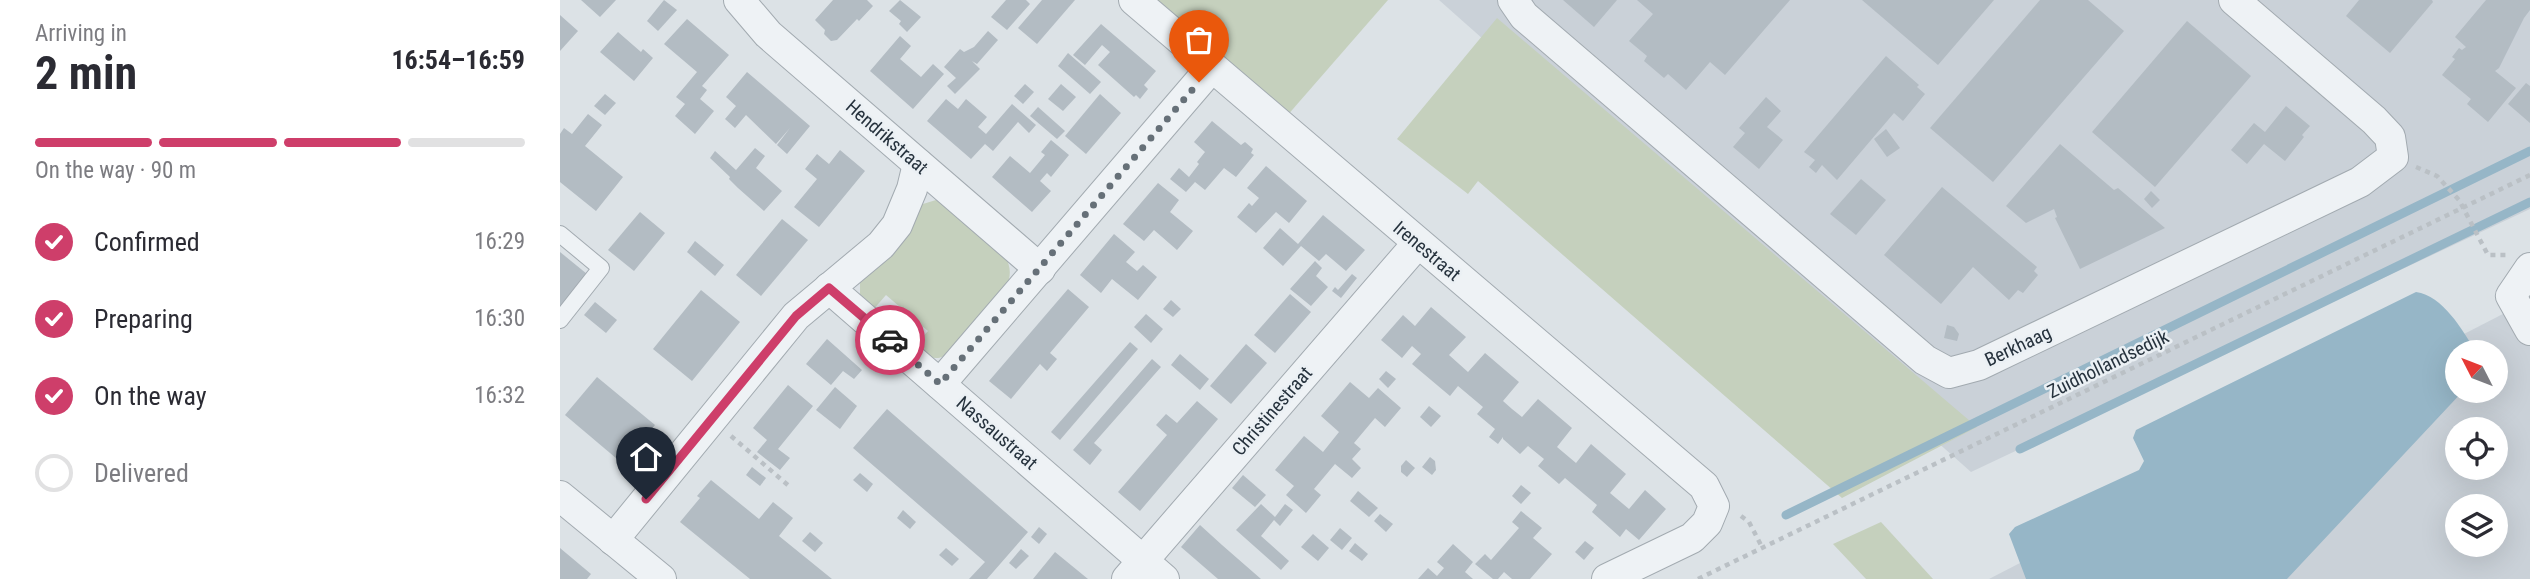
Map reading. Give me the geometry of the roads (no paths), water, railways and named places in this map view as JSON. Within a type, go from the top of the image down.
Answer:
[{"type":"street","name":"Hendrikstraat","points":[[739,0],[768,34],[1040,269]]},
{"type":"street","name":"Irenestraat","points":[[1134,0],[1704,486],[1714,506],[1707,523],[1692,538],[1607,579]]},
{"type":"street","name":"Berkhaag","points":[[1513,0],[1524,16],[1914,351],[1949,373],[1979,365],[2360,182],[2393,157],[2390,137],[2374,120],[2234,0]]},
{"type":"street","points":[[940,384],[1212,66]]},
{"type":"street","points":[[613,540],[796,316],[881,245],[897,225],[912,189],[918,163]]},
{"type":"street","name":"Christinestraat","points":[[1145,573],[1418,243]]},
{"type":"street","points":[[2519,262],[2511,296],[2530,330]]},
{"type":"street","name":"Nassaustraat","points":[[829,288],[940,384],[1145,573]]},
{"type":"street","points":[[560,496],[661,579]]},
{"type":"lane","points":[[560,234],[601,268],[560,320]]},
{"type":"water","points":[[2416,292],[2435,300],[2443,307],[2468,340],[2445,340],[2445,403],[2452,403],[2287,579],[2026,579],[2009,534],[2015,527],[2139,470],[2144,461],[2133,438],[2136,430]]},
{"type":"waterway","points":[[1786,515],[2530,151]]},
{"type":"waterway","points":[[2020,449],[2530,202]]}]
